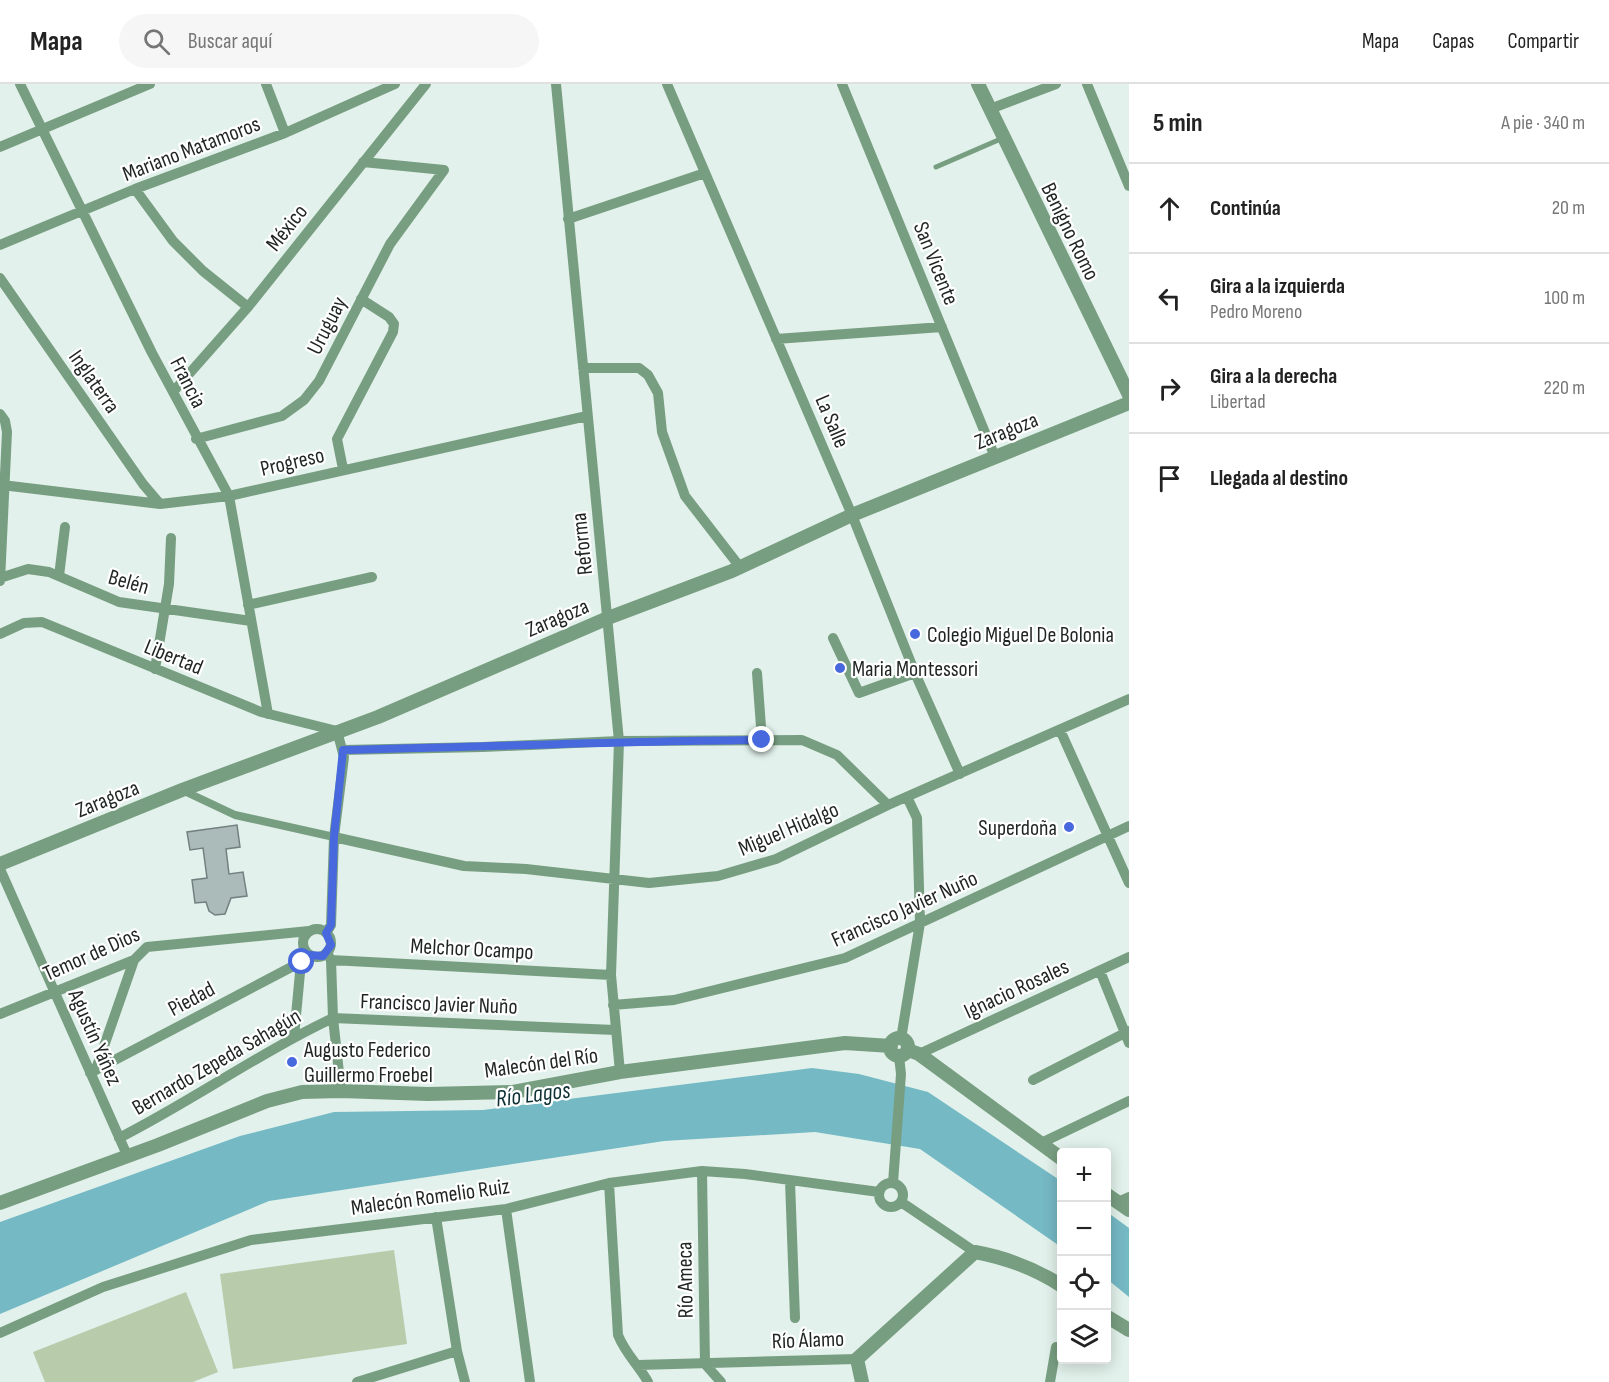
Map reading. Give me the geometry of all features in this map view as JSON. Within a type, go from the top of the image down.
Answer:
[{"type":"street","name":"Francia","points":[[20,84],[196,439],[229,496],[268,714]]},
{"type":"street","points":[[0,147],[150,84]]},
{"type":"street","points":[[266,84],[285,133]]},
{"type":"street","name":"Mariano Matamoros","points":[[0,245],[135,189],[285,133],[395,84]]},
{"type":"street","name":"México","points":[[173,392],[248,307],[426,84]]},
{"type":"street","name":"Reforma","points":[[556,84],[619,741],[611,975],[620,1072]]},
{"type":"street","name":"La Salle","points":[[667,84],[852,515],[915,673],[960,774]]},
{"type":"street","name":"San Vicente","points":[[842,84],[995,457]]},
{"type":"street","name":"Benigno Romo","points":[[978,84],[1129,395]]},
{"type":"street","points":[[990,110],[1056,84]]},
{"type":"street","points":[[1087,84],[1129,186]]},
{"type":"street","name":"Uruguay","points":[[196,439],[282,416],[304,400],[319,381],[390,244],[444,170],[363,162]]},
{"type":"street","points":[[568,219],[705,173]]},
{"type":"street","points":[[135,189],[173,241],[203,271],[248,307]]},
{"type":"street","name":"Inglaterra","points":[[0,278],[142,484],[160,504]]},
{"type":"street","points":[[344,469],[337,439],[393,332],[394,324],[389,317],[361,299]]},
{"type":"street","points":[[776,339],[942,327]]},
{"type":"street","points":[[583,368],[639,368],[648,375],[658,393],[662,432],[685,496],[740,567]]},
{"type":"street","name":"Zaragoza","points":[[0,864],[182,790],[378,717],[608,618],[740,567],[852,515],[1129,403]]},
{"type":"street","points":[[0,414],[5,421],[7,432],[0,580]]},
{"type":"street","name":"Progreso","points":[[3,485],[160,504],[229,496],[588,416]]},
{"type":"street","points":[[59,576],[65,527]]},
{"type":"street","points":[[155,669],[168,584],[171,538]]},
{"type":"street","name":"Belén","points":[[0,580],[28,569],[59,576],[119,602],[251,621]]},
{"type":"street","points":[[249,605],[372,577]]},
{"type":"street","name":"Libertad","points":[[0,634],[24,623],[42,622],[268,714],[337,731]]},
{"type":"street","points":[[833,638],[858,693],[915,673]]},
{"type":"street","points":[[757,674],[762,740]]},
{"type":"street","name":"Miguel Hidalgo","points":[[334,837],[464,866],[526,869],[649,883],[718,876],[776,859],[888,805],[1129,699]]},
{"type":"street","points":[[1060,730],[1129,882]]},
{"type":"street","points":[[326,933],[331,925],[334,837],[343,750],[337,731]]},
{"type":"street","points":[[343,750],[619,741],[802,740],[837,755],[888,805]]},
{"type":"street","points":[[182,790],[235,815],[334,837]]},
{"type":"street","points":[[893,1183],[901,1074],[920,923],[917,818],[907,797]]},
{"type":"street","name":"Francisco Javier Nuño","points":[[613,1005],[674,1000],[845,958],[1129,826]]},
{"type":"street","name":"Agustín Yáñez","points":[[0,870],[54,992],[93,1071],[127,1155]]},
{"type":"street","points":[[294,1037],[305,959],[303,943],[309,932],[318,929],[326,933],[331,941],[329,957],[333,1018],[341,1091]]},
{"type":"street","name":"Temor de Dios","points":[[0,1014],[134,960],[147,947],[309,932]]},
{"type":"street","points":[[305,959],[329,957]]},
{"type":"street","name":"Melchor Ocampo","points":[[329,957],[611,975]]},
{"type":"street","name":"Ignacio Rosales","points":[[904,1049],[1100,971],[1129,957]]},
{"type":"street","name":"Piedad","points":[[93,1071],[305,959]]},
{"type":"street","points":[[93,1071],[134,960]]},
{"type":"street","points":[[1033,1080],[1128,1036],[1100,971]]},
{"type":"street","name":"Francisco Javier Nuño","points":[[333,1018],[615,1030]]},
{"type":"street","name":"Bernardo Zepeda Sahagún","points":[[119,1138],[169,1113],[294,1037],[333,1018]]},
{"type":"street","name":"Malecón del Río","points":[[0,1203],[267,1101],[302,1092],[428,1094],[513,1092],[620,1072],[845,1043],[904,1049]]},
{"type":"street","points":[[904,1049],[1057,1156]]},
{"type":"street","points":[[1039,1144],[1129,1101]]},
{"type":"street","name":"Malecón Romelio Ruiz","points":[[0,1333],[103,1287],[251,1240],[506,1209],[609,1184],[702,1171],[745,1173],[879,1192]]},
{"type":"street","name":"Río Ameca","points":[[702,1171],[705,1364]]},
{"type":"street","points":[[790,1181],[795,1318]]},
{"type":"street","points":[[893,1183],[903,1190],[901,1202],[894,1207],[886,1206],[880,1200],[879,1192],[886,1184],[893,1183]]},
{"type":"street","points":[[609,1184],[618,1335],[623,1348],[638,1365],[648,1382]]},
{"type":"street","points":[[901,1202],[975,1252],[999,1256],[1035,1269],[1057,1283]]},
{"type":"street","points":[[506,1209],[530,1382]]},
{"type":"street","points":[[436,1217],[456,1351],[465,1382]]},
{"type":"street","name":"Río Álamo","points":[[638,1365],[857,1359],[975,1252]]},
{"type":"street","points":[[1111,1319],[1129,1330]]},
{"type":"street","points":[[1050,1382],[1056,1347]]},
{"type":"street","points":[[357,1382],[456,1351]]},
{"type":"street","points":[[857,1359],[862,1382]]},
{"type":"street","points":[[705,1364],[721,1382]]},
{"type":"lane","points":[[936,167],[1004,138]]},
{"type":"green space","points":[[394,1250],[407,1344],[233,1369],[220,1274]]},
{"type":"green space","points":[[186,1292],[218,1372],[193,1382],[45,1382],[33,1352]]},
{"type":"water","points":[[812,1068],[859,1074],[928,1092],[1057,1178],[1057,1244],[920,1149],[815,1132],[664,1141],[269,1201],[0,1314],[0,1222],[240,1136],[334,1112],[483,1110]]},
{"type":"water","points":[[1111,1215],[1129,1228],[1129,1297],[1111,1282]]},
{"type":"building","points":[[237,825],[240,847],[226,849],[229,874],[243,872],[247,896],[231,898],[225,914],[215,915],[209,911],[206,902],[195,903],[192,880],[207,878],[203,848],[190,850],[187,832]]},
{"type":"place","name":"Colegio Miguel De Bolonia","points":[[915,634]]},
{"type":"place","name":"Maria Montessori","points":[[840,668]]},
{"type":"place","name":"Superdoña","points":[[1069,827]]},
{"type":"place","name":"Augusto Federico Guillermo Froebel","points":[[292,1062]]},
{"type":"route","points":[[302,962],[309,955],[319,958],[323,956],[330,950],[331,945],[326,933],[331,925],[334,837],[343,750],[619,741],[762,740]]},
{"type":"water label","name":"Río Lagos","points":[[533,1094]]}]
